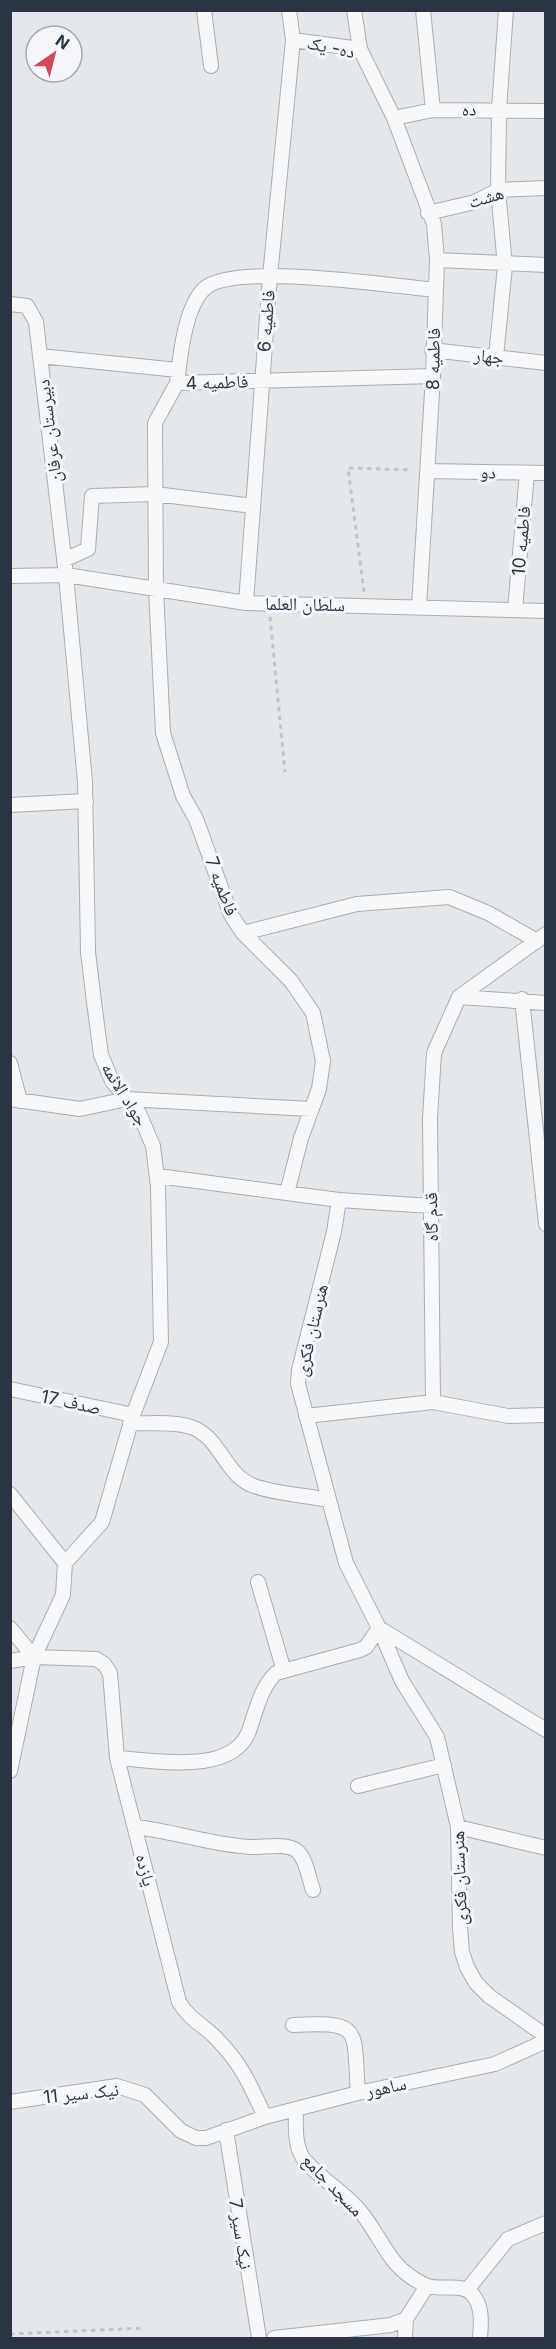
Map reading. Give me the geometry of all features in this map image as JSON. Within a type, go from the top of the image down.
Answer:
[{"type":"street","points":[[204,10],[211,66]]},
{"type":"street","name":"ده- یک","points":[[289,10],[293,40],[360,49],[394,118]]},
{"type":"street","points":[[354,10],[360,49]]},
{"type":"street","points":[[423,10],[433,110]]},
{"type":"street","points":[[496,357],[505,262],[498,190],[499,110],[506,10]]},
{"type":"street","name":"فاطمیه 6","points":[[246,603],[270,276],[293,40]]},
{"type":"street","name":"ده","points":[[394,118],[433,110],[546,111]]},
{"type":"street","name":"فاطمیه 8","points":[[394,118],[434,224],[437,260],[432,350],[430,471],[419,607]]},
{"type":"street","name":"هشت","points":[[428,213],[475,202],[498,190],[546,188]]},
{"type":"street","points":[[437,260],[546,265]]},
{"type":"street","points":[[40,356],[177,376],[192,305],[206,287],[235,277],[270,276],[436,290]]},
{"type":"street","name":"دبیرستان عرفان","points":[[10,304],[27,306],[36,322],[66,575]]},
{"type":"street","name":"جهار","points":[[432,350],[546,363]]},
{"type":"street","name":"فاطمیه 4","points":[[156,589],[155,423],[177,376],[262,380],[433,376]]},
{"type":"street","name":"دو","points":[[430,471],[546,473]]},
{"type":"street","name":"فاطمیه 10","points":[[515,610],[527,472]]},
{"type":"street","points":[[64,560],[88,549],[92,496],[155,494],[253,506]]},
{"type":"street","name":"سلطان العلما","points":[[10,576],[66,575],[246,603],[546,611]]},
{"type":"street","name":"جواد الائمه","points":[[66,575],[86,801],[88,952],[99,1045],[101,1056],[112,1081],[147,1127],[153,1146],[158,1176],[161,1342],[131,1419],[102,1522],[66,1563]]},
{"type":"street","name":"فاطمیه 7","points":[[156,589],[163,733],[183,796],[196,819],[231,915],[243,933],[291,981],[313,1013],[324,1061],[319,1089],[287,1193]]},
{"type":"street","points":[[10,805],[86,801]]},
{"type":"street","points":[[243,933],[357,904],[448,897],[541,938],[459,997]]},
{"type":"street","points":[[459,997],[522,999],[546,1003]]},
{"type":"street","name":"قدم گاه","points":[[433,1402],[430,1118],[434,1053],[459,997]]},
{"type":"street","points":[[522,999],[546,1224]]},
{"type":"street","points":[[10,1064],[15,1100],[80,1109],[127,1099],[311,1109]]},
{"type":"street","points":[[158,1176],[339,1200],[431,1206]]},
{"type":"street","name":"هنرستان فکری","points":[[339,1200],[334,1232],[299,1370],[298,1384],[346,1563],[379,1628],[402,1681],[437,1737],[458,1827],[460,1928],[462,1952],[467,1967],[476,1983],[489,1996],[546,2038]]},
{"type":"street","name":"صدف 17","points":[[10,1389],[131,1419],[189,1426],[203,1432],[215,1443],[228,1465],[254,1486],[328,1500]]},
{"type":"street","points":[[306,1416],[433,1402],[508,1416],[546,1415]]},
{"type":"street","points":[[10,1494],[66,1563],[63,1595],[34,1657],[10,1771]]},
{"type":"street","points":[[258,1582],[284,1671]]},
{"type":"street","points":[[10,1628],[34,1657]]},
{"type":"street","points":[[117,1758],[212,1761],[232,1754],[247,1736],[267,1681],[276,1673],[360,1650],[366,1647],[379,1628],[546,1730]]},
{"type":"street","points":[[10,1661],[34,1657]]},
{"type":"street","name":"یازده","points":[[34,1657],[96,1659],[104,1664],[110,1673],[117,1758],[180,2002],[187,2016],[213,2034],[243,2067],[265,2117]]},
{"type":"street","points":[[358,1786],[444,1765]]},
{"type":"street","points":[[135,1827],[165,1830],[206,1842],[252,1848],[286,1847],[296,1850],[302,1858],[313,1890]]},
{"type":"street","points":[[458,1827],[546,1848]]},
{"type":"street","points":[[293,2025],[332,2023],[346,2027],[354,2038],[358,2093]]},
{"type":"street","name":"ساهور","points":[[226,2130],[265,2117],[358,2093],[495,2064],[546,2038]]},
{"type":"street","name":"نیک سیر 11","points":[[10,2102],[117,2086],[145,2095],[181,2131],[196,2138],[206,2138],[226,2130]]},
{"type":"street","name":"مسجد جامع","points":[[296,2109],[296,2135],[304,2159],[360,2210],[386,2253],[400,2270],[427,2286],[467,2290]]},
{"type":"street","name":"نیک سیر 7","points":[[226,2130],[259,2338]]},
{"type":"street","points":[[480,2338],[480,2309],[467,2290],[507,2239],[546,2223]]},
{"type":"street","points":[[405,2338],[406,2319],[427,2286]]},
{"type":"street","points":[[274,2338],[391,2325],[406,2319]]},
{"type":"path","points":[[366,606],[348,468],[430,471]]},
{"type":"path","points":[[268,603],[285,772]]},
{"type":"path","points":[[10,2334],[145,2328]]}]
